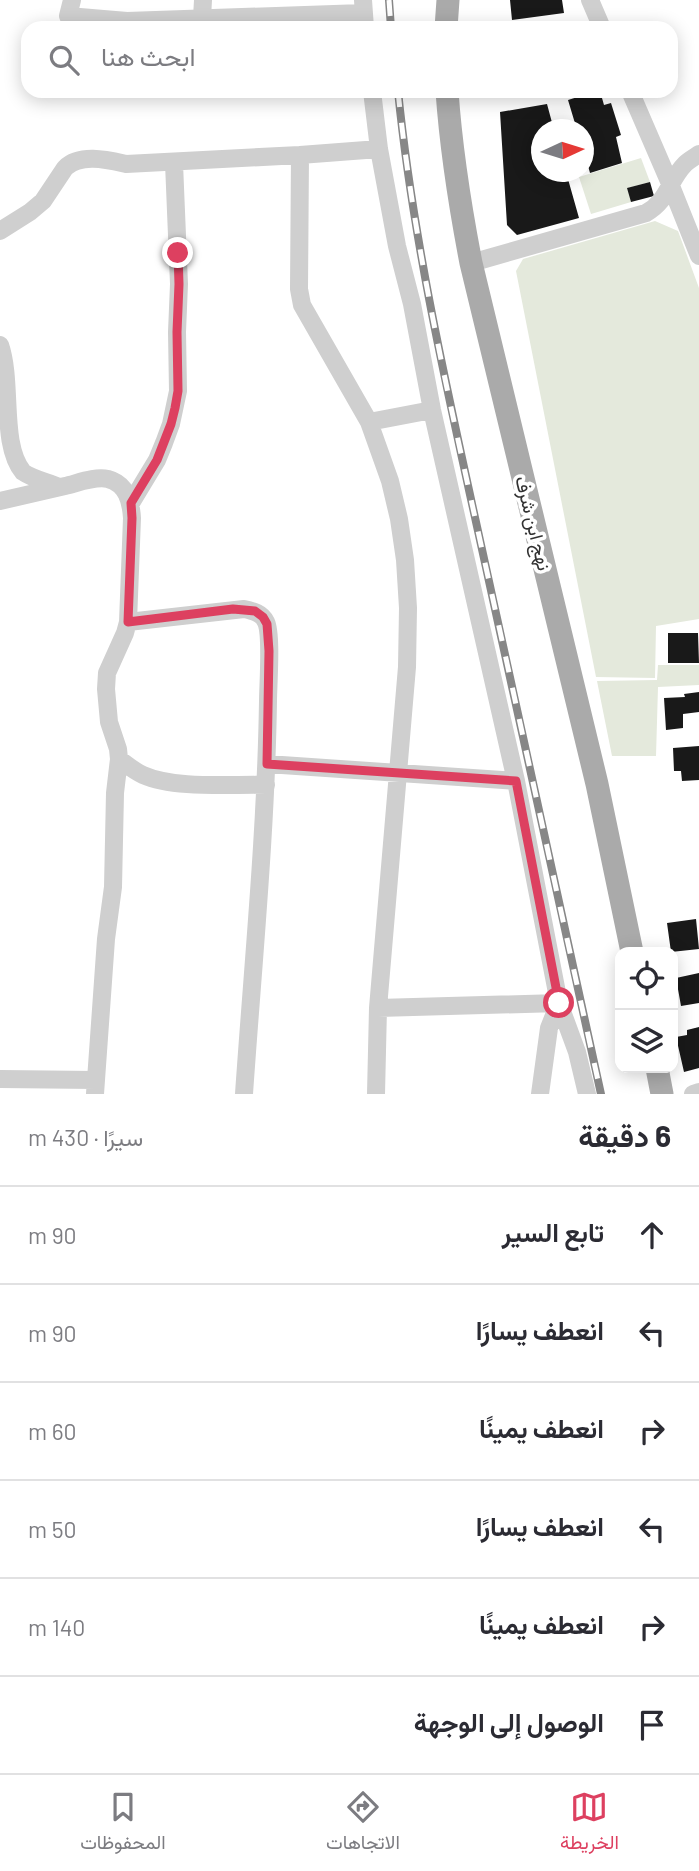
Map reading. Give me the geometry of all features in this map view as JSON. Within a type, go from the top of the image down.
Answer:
[{"type":"main road","points":[[446,21],[448,0]]},
{"type":"main road","name":"نهج ابن شرف","points":[[447,98],[456,186],[471,263],[597,784],[631,947]]},
{"type":"main road","points":[[658,1073],[662,1094]]},
{"type":"street","points":[[72,0],[68,16],[127,21],[364,14]]},
{"type":"street","points":[[202,18],[203,0]]},
{"type":"street","points":[[590,0],[599,21]]},
{"type":"street","points":[[373,98],[379,149],[397,246],[516,781],[559,1003],[577,1052],[587,1094]]},
{"type":"street","points":[[633,98],[699,256]]},
{"type":"street","points":[[0,231],[43,201],[65,168],[74,161],[92,159],[127,164],[174,163],[379,149]]},
{"type":"street","points":[[471,263],[646,213],[655,208],[684,165],[699,154]]},
{"type":"street","points":[[300,155],[299,289],[302,305],[369,422],[390,481],[405,560],[408,608],[407,667],[378,1008],[376,1094]]},
{"type":"street","points":[[131,503],[157,460],[171,424],[178,391],[179,284],[174,163]]},
{"type":"street","points":[[0,345],[4,367],[1,407],[5,446],[11,459],[23,472],[59,487]]},
{"type":"street","points":[[369,422],[432,410]]},
{"type":"street","points":[[0,500],[106,478],[124,489],[131,503],[132,518],[128,622],[107,673],[109,722],[119,759],[115,793],[113,887],[106,939],[95,1087],[0,1079]]},
{"type":"street","points":[[128,622],[233,609],[255,611],[267,624],[269,651],[266,785],[244,1094]]},
{"type":"street","points":[[119,759],[142,774],[156,779],[188,783],[266,785]]},
{"type":"street","points":[[267,764],[516,781]]},
{"type":"street","points":[[378,1008],[559,1003]]},
{"type":"street","points":[[540,1094],[548,1028],[559,1003]]},
{"type":"street","points":[[693,1094],[699,1092]]},
{"type":"shaded area","points":[[641,158],[650,182],[628,188],[631,202],[591,214],[581,182],[594,182],[594,172]]},
{"type":"shaded area","points":[[655,221],[678,231],[699,288],[699,619],[656,626],[655,678],[596,677],[516,271],[523,259]]},
{"type":"shaded area","points":[[658,665],[699,665],[699,685],[658,687],[656,756],[612,756],[597,681],[657,680]]},
{"type":"building","points":[[510,0],[562,0],[564,13],[512,20]]},
{"type":"building","points":[[602,98],[604,105],[611,103],[621,135],[616,137],[622,163],[594,172],[594,119],[574,119],[568,100]]},
{"type":"building","points":[[547,104],[551,119],[531,119],[531,182],[569,182],[579,218],[517,235],[507,225],[500,112]]},
{"type":"building","points":[[650,182],[654,196],[631,202],[627,188]]},
{"type":"building","points":[[668,633],[698,633],[699,663],[668,663]]},
{"type":"building","points":[[699,692],[699,712],[683,714],[683,728],[666,730],[664,698],[685,697],[684,694]]},
{"type":"building","points":[[699,746],[699,780],[682,781],[681,771],[674,771],[673,748]]},
{"type":"building","points":[[696,919],[699,949],[678,951],[678,947],[670,947],[667,923]]},
{"type":"building","points":[[699,973],[699,1003],[681,1006],[678,978]]},
{"type":"building","points":[[699,1027],[699,1068],[684,1072],[678,1037],[687,1035],[687,1030]]},
{"type":"railway","points":[[389,0],[390,21]]},
{"type":"railway","points":[[399,98],[414,210],[435,328],[601,1094]]},
{"type":"route","points":[[178,253],[178,391],[171,424],[157,460],[131,503],[128,622],[233,609],[255,611],[263,617],[267,624],[269,651],[267,764],[516,781],[559,1003]]}]
